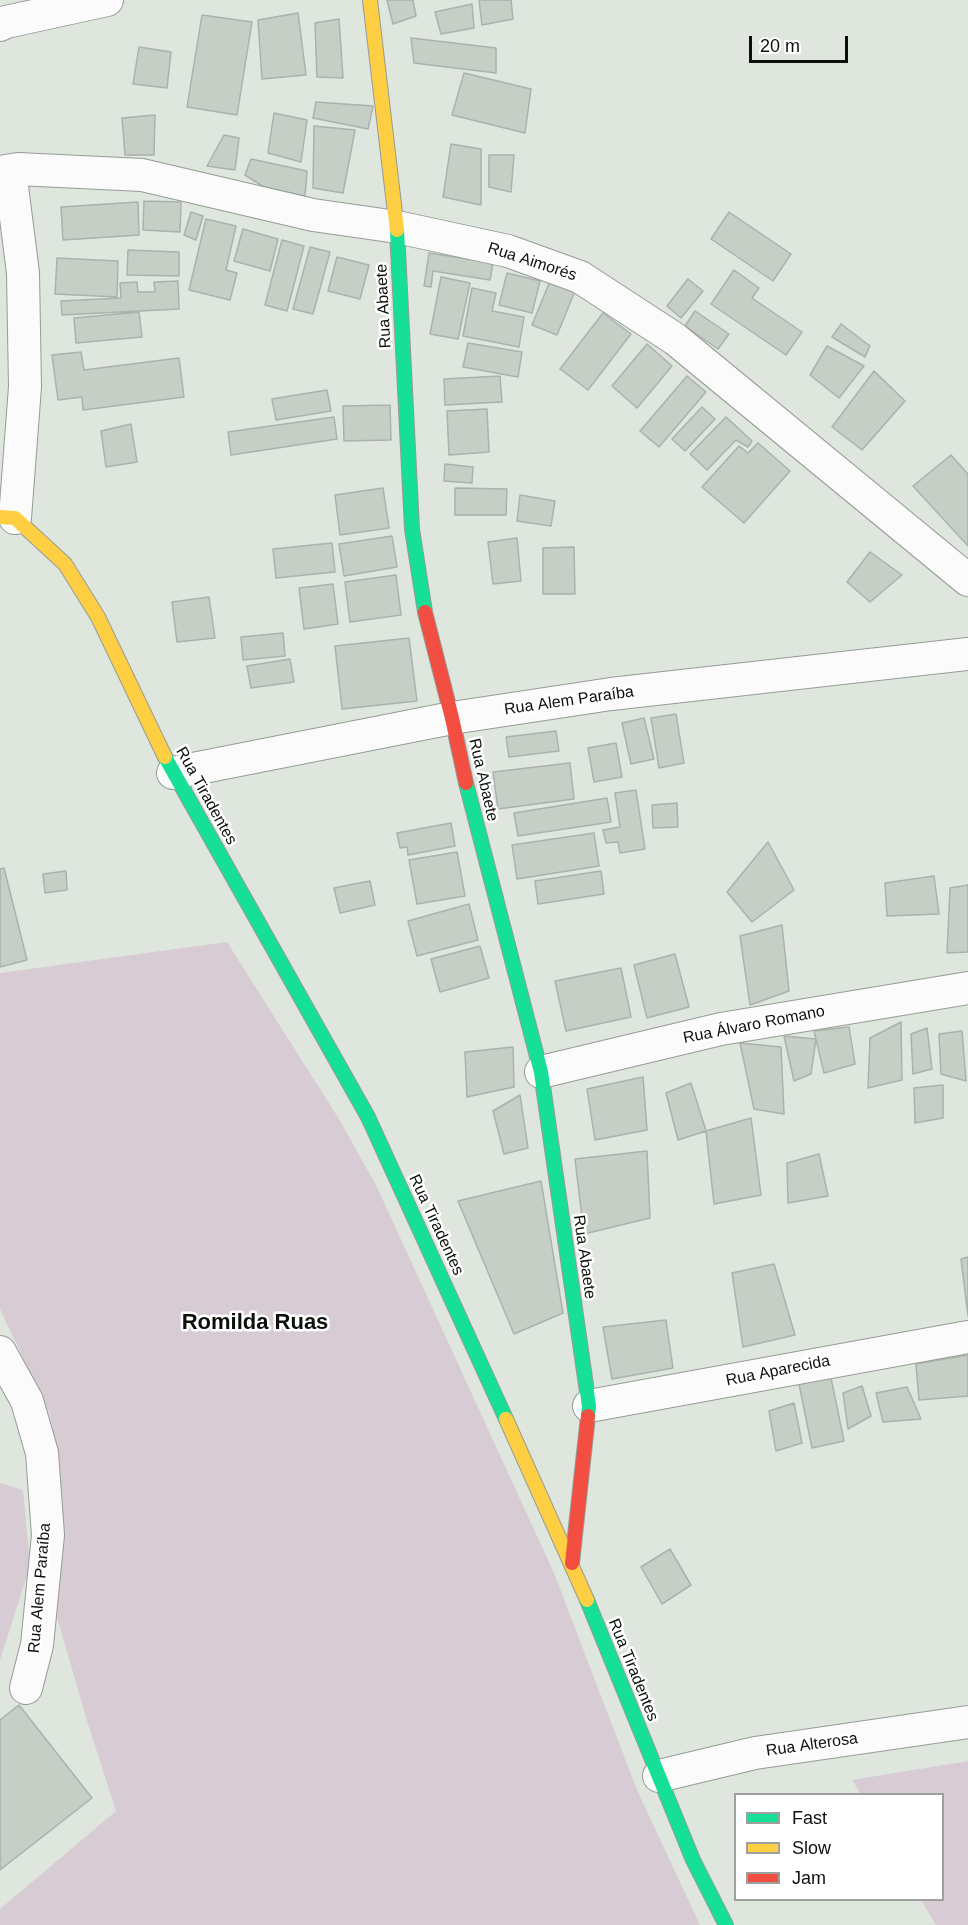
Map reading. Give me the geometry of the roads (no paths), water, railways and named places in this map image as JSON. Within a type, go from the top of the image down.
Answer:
[{"type":"street","points":[[0,25],[106,0]]},
{"type":"street","name":"Rua Abaete","points":[[370,0],[397,227],[412,529],[425,615],[452,718],[466,785],[541,1072],[589,1406],[572,1563]]},
{"type":"street","points":[[5,171],[24,285],[25,387],[8,517]]},
{"type":"street","name":"Rua Aimorés","points":[[5,171],[142,175],[313,215],[397,227],[508,252],[580,277],[675,339],[968,580]]},
{"type":"street","name":"Rua Tiradentes","points":[[8,517],[65,564],[98,617],[173,773],[368,1117],[572,1563],[693,1860],[726,1925]]},
{"type":"street","name":"Rua Alem Paraíba","points":[[173,773],[452,718],[611,694],[968,654]]},
{"type":"street","name":"Rua Álvaro Romano","points":[[541,1072],[721,1029],[968,988]]},
{"type":"street","name":"Rua Aparecida","points":[[589,1406],[968,1337]]},
{"type":"street","name":"Rua Alem Paraíba","points":[[0,1352],[27,1401],[42,1453],[48,1535],[37,1646],[26,1688]]},
{"type":"street","name":"Rua Alterosa","points":[[658,1776],[755,1753],[968,1722]]},
{"type":"district","name":"Romilda Ruas","points":[[255,1323]]}]
